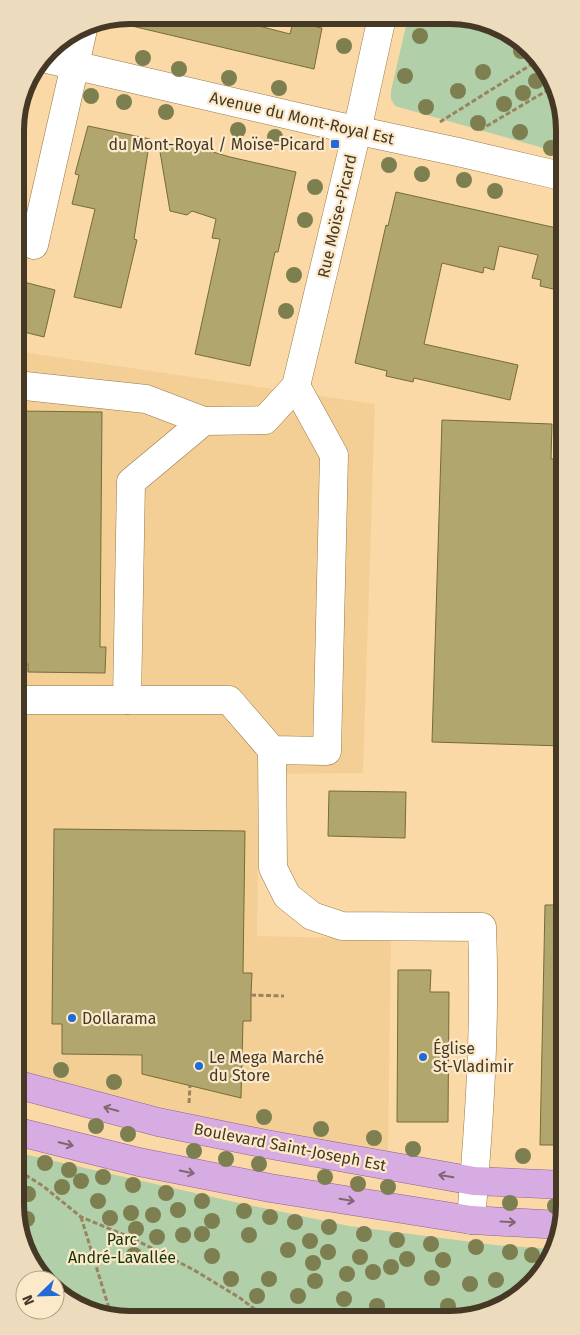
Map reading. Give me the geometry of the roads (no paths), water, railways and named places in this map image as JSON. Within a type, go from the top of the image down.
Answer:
[{"type":"main road","name":"Boulevard Saint-Joseph Est","points":[[24,1087],[158,1122],[266,1144],[474,1181],[556,1185]]},
{"type":"main road","points":[[24,1133],[139,1162],[261,1186],[471,1220],[554,1225]]},
{"type":"street","name":"Rue Moïse-Picard","points":[[296,386],[380,24]]},
{"type":"street","points":[[34,246],[82,36]]},
{"type":"street","name":"Avenue du Mont-Royal Est","points":[[50,60],[556,175]]},
{"type":"street","points":[[24,386],[146,399],[204,421],[265,420],[296,386],[334,455],[327,751],[272,750]]},
{"type":"street","points":[[127,700],[131,482],[204,421]]},
{"type":"street","points":[[24,700],[229,700],[272,750],[272,868],[287,896],[312,916],[342,926],[482,927],[484,988],[471,1220]]},
{"type":"place","name":"du Mont-Royal / Moïse-Picard","points":[[335,144]]},
{"type":"place","name":"Dollarama","points":[[72,1018]]},
{"type":"place","name":"Église St-Vladimir","points":[[423,1057]]},
{"type":"place","name":"Le Mega Marché du Store","points":[[199,1066]]},
{"type":"park label","name":"Parc André-Lavallée","points":[[122,1248]]}]
